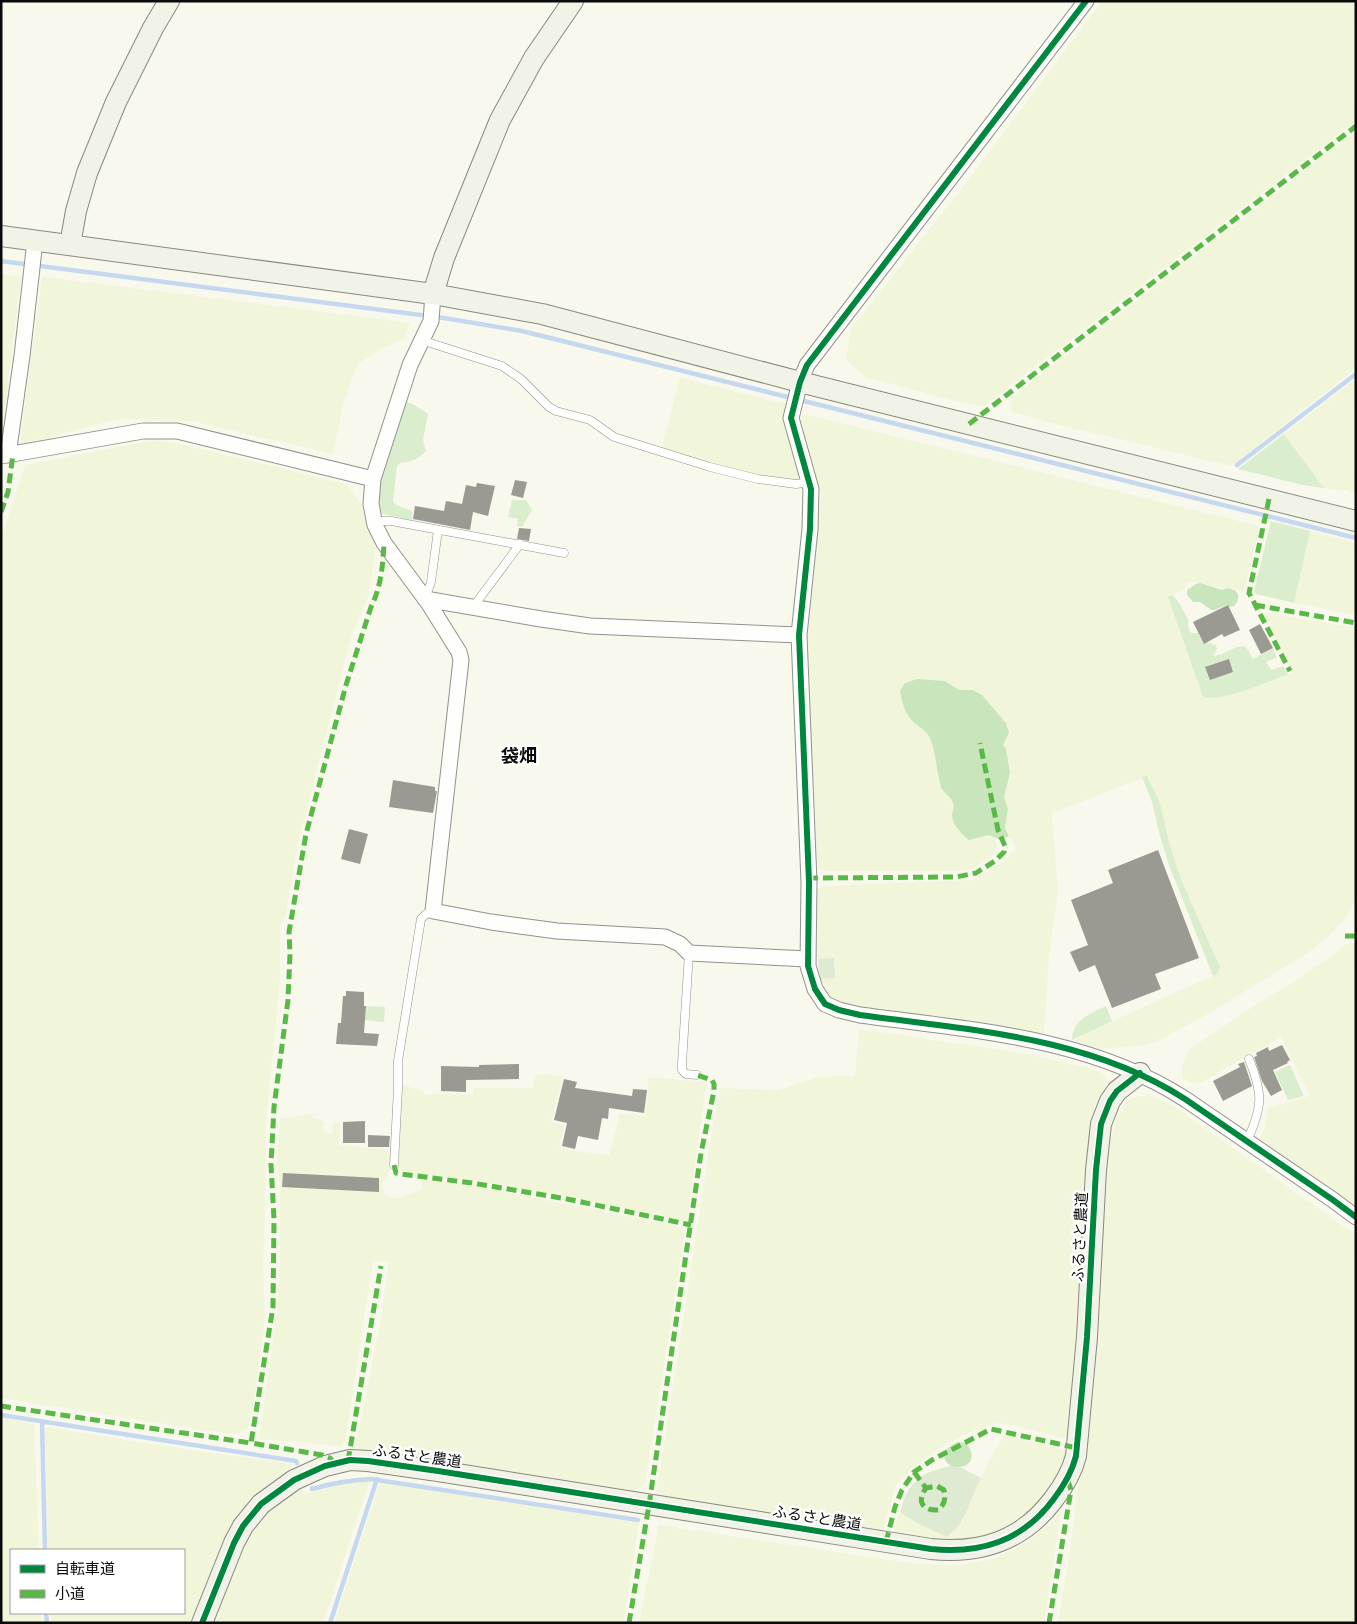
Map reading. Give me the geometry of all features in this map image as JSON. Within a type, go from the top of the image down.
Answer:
[{"type":"street","points":[[70,245],[76,212],[87,173],[116,102],[169,1]]},
{"type":"street","points":[[574,1],[534,58],[500,120],[444,258],[432,308],[400,392],[373,479],[371,504],[374,521],[384,543],[425,599],[459,652],[461,660],[433,911],[491,922],[557,931],[665,937],[680,944],[689,953],[808,959]]},
{"type":"street","points":[[1086,1],[817,352],[807,366],[797,392],[791,418],[811,489],[810,529],[799,636],[808,882],[808,966],[815,989],[826,1004],[839,1010],[860,1015],[1023,1037],[1063,1046],[1140,1073],[1166,1086],[1356,1217]]},
{"type":"street","points":[[1,236],[34,256],[70,245],[432,308],[542,314],[797,392],[1356,521]]},
{"type":"street","points":[[34,256],[5,456],[143,431],[177,431],[373,479]]},
{"type":"street","points":[[425,599],[590,626],[799,636]]},
{"type":"street","name":"ふるさと農道","points":[[202,1623],[240,1532],[262,1504],[290,1483],[308,1473],[325,1466],[350,1460],[368,1460],[931,1550],[947,1551],[977,1548],[998,1542],[1019,1532],[1036,1521],[1054,1500],[1067,1478],[1076,1456],[1087,1337],[1096,1170],[1102,1124],[1113,1096],[1140,1073]]},
{"type":"lane","points":[[421,340],[502,366],[521,379],[549,407],[556,411],[590,420],[614,437],[710,467],[758,479],[796,484],[810,482]]},
{"type":"lane","points":[[374,521],[385,520],[520,544],[564,554]]},
{"type":"lane","points":[[425,599],[432,582],[438,530]]},
{"type":"lane","points":[[474,607],[520,544]]},
{"type":"lane","points":[[394,1165],[399,1053],[421,919],[433,911]]},
{"type":"lane","points":[[689,953],[682,1070],[686,1074],[697,1076]]},
{"type":"lane","points":[[1247,1141],[1255,1125],[1261,1100],[1257,1080],[1249,1059]]},
{"type":"green space","points":[[1102,1],[1356,1],[1356,121],[984,406],[955,401],[865,377],[846,360],[851,329],[970,178]]},
{"type":"green space","points":[[1356,131],[1356,368],[1231,466],[1012,412],[1010,400],[1032,382]]},
{"type":"green space","points":[[1,274],[21,277],[1,441]]},
{"type":"green space","points":[[42,277],[410,323],[404,338],[382,348],[358,364],[345,397],[333,454],[192,421],[117,419],[20,445]]},
{"type":"green space","points":[[680,378],[789,405],[801,480],[796,482],[754,475],[662,447]]},
{"type":"green space","points":[[1356,379],[1356,494],[1346,490],[1324,488],[1284,434]]},
{"type":"green space","points":[[403,401],[413,404],[428,414],[423,440],[426,451],[418,458],[400,463],[397,466],[393,501],[396,505],[412,511],[412,520],[383,514],[380,505],[382,476]]},
{"type":"green space","points":[[805,414],[1258,526],[1259,530],[1244,591],[1189,581],[1183,590],[1168,597],[1203,697],[1209,699],[1238,692],[1294,672],[1262,612],[1356,628],[1356,900],[1345,919],[1330,935],[1309,952],[1275,973],[1201,1018],[1155,1042],[1145,1045],[1100,1049],[1075,1041],[1084,1034],[1217,974],[1220,967],[1181,879],[1170,846],[1160,803],[1147,776],[1052,813],[1058,891],[1049,957],[1044,1035],[1029,1031],[858,1010],[831,998],[820,979],[835,978],[834,958],[818,959],[817,889],[823,886],[973,880],[997,866],[1015,851],[1014,844],[1005,828],[1008,809],[1004,797],[1010,773],[1006,749],[1003,745],[1009,733],[1006,723],[982,695],[973,690],[959,690],[945,681],[932,680],[916,725],[923,727],[933,746],[934,757],[954,808],[952,817],[981,838],[989,835],[995,838],[997,845],[995,853],[971,869],[957,871],[820,870],[815,859],[808,638],[821,493],[802,429],[800,419]]},
{"type":"green space","points":[[1284,434],[1324,488],[1303,485],[1238,469]]},
{"type":"green space","points":[[149,441],[172,442],[346,484],[362,506],[369,533],[376,545],[369,594],[352,634],[298,843],[286,914],[280,926],[280,980],[266,1122],[263,1265],[265,1319],[254,1401],[248,1428],[238,1434],[1,1398],[1,539],[25,465]]},
{"type":"green space","points":[[512,500],[526,500],[532,510],[522,527],[517,526],[518,519],[508,517]]},
{"type":"green space","points":[[1271,521],[1310,531],[1294,603],[1256,594],[1254,591]]},
{"type":"green space","points":[[1310,531],[1356,543],[1356,615],[1294,603]]},
{"type":"green space","points":[[1200,583],[1222,590],[1227,588],[1235,590],[1238,594],[1238,599],[1234,606],[1228,607],[1226,605],[1214,610],[1200,602],[1193,602],[1187,595],[1187,590]]},
{"type":"green space","points":[[1172,595],[1178,601],[1188,619],[1191,633],[1198,633],[1204,644],[1207,642],[1216,645],[1217,649],[1213,656],[1237,647],[1246,647],[1253,659],[1273,648],[1277,657],[1266,662],[1271,670],[1283,666],[1288,674],[1232,694],[1211,698],[1203,697],[1168,597]]},
{"type":"green space","points":[[917,679],[945,681],[959,690],[973,690],[982,695],[1006,723],[1009,733],[1003,745],[1006,749],[1010,773],[1004,797],[1008,809],[1005,828],[1009,836],[1000,840],[989,835],[969,840],[956,826],[952,818],[953,803],[942,788],[930,738],[909,716],[900,691],[905,683]]},
{"type":"green space","points":[[1147,776],[1160,803],[1170,846],[1181,879],[1220,967],[1217,974],[1213,976],[1169,865],[1152,802],[1142,777]]},
{"type":"green space","points":[[1350,943],[1356,943],[1356,1199],[1350,1204],[1260,1139],[1265,1127],[1268,1108],[1310,1096],[1281,1037],[1200,1083],[1183,1079],[1182,1072],[1184,1060],[1190,1049],[1263,1000],[1297,980]]},
{"type":"green space","points":[[834,958],[835,978],[820,979],[818,959]]},
{"type":"green space","points":[[366,1006],[385,1007],[384,1022],[362,1020],[365,1016]]},
{"type":"green space","points":[[1106,1006],[1112,1021],[1072,1040],[1075,1027],[1083,1018]]},
{"type":"green space","points":[[859,1029],[1028,1054],[1091,1069],[1104,1074],[1106,1088],[1096,1110],[1089,1135],[1083,1284],[1069,1439],[1013,1425],[996,1423],[965,1434],[930,1454],[896,1485],[884,1529],[877,1532],[656,1497],[714,1118],[721,1088],[779,1090],[818,1077],[855,1076]]},
{"type":"green space","points":[[1290,1065],[1304,1096],[1288,1100],[1275,1072]]},
{"type":"green space","points":[[536,1074],[563,1076],[551,1122],[564,1125],[559,1148],[609,1156],[620,1114],[645,1116],[649,1078],[704,1082],[706,1085],[687,1223],[594,1202],[492,1184],[398,1171],[402,1085],[421,1090],[426,1096],[434,1094],[473,1095],[474,1088],[533,1088]]},
{"type":"green space","points":[[1148,1095],[1172,1105],[1356,1235],[1356,1623],[1058,1623],[1070,1550],[1094,1361],[1106,1168],[1112,1133],[1118,1116],[1127,1100]]},
{"type":"green space","points":[[308,1114],[324,1123],[323,1131],[330,1134],[333,1132],[333,1124],[340,1123],[339,1145],[390,1150],[390,1170],[383,1182],[382,1188],[384,1195],[393,1198],[399,1198],[420,1190],[422,1186],[421,1180],[431,1180],[484,1188],[683,1227],[685,1231],[645,1484],[634,1492],[360,1452],[356,1444],[380,1324],[389,1261],[373,1262],[345,1441],[341,1446],[259,1439],[277,1313],[280,1262],[280,1190],[277,1163],[280,1119]]},
{"type":"green space","points":[[1,1418],[34,1424],[39,1549],[10,1549],[10,1614],[41,1614],[41,1623],[1,1623]]},
{"type":"green space","points":[[45,1427],[294,1464],[250,1499],[234,1523],[192,1623],[50,1623],[50,1614],[185,1614],[185,1549],[48,1549]]},
{"type":"green space","points":[[1004,1435],[1068,1451],[1060,1472],[1035,1509],[1001,1531],[963,1541],[920,1539],[894,1533],[895,1524],[900,1512],[917,1523],[963,1521],[975,1488]]},
{"type":"green space","points":[[958,1442],[966,1443],[972,1456],[966,1465],[955,1467],[946,1462],[944,1455],[947,1449]]},
{"type":"green space","points":[[951,1466],[962,1468],[981,1478],[960,1524],[947,1537],[917,1523],[900,1512],[907,1492],[917,1480],[923,1475]]},
{"type":"green space","points":[[354,1481],[369,1482],[323,1623],[212,1623],[236,1563],[252,1530],[271,1509],[301,1487],[304,1495],[334,1484]]},
{"type":"green space","points":[[380,1482],[639,1523],[623,1623],[334,1623]]},
{"type":"green space","points":[[1061,1511],[1044,1623],[639,1623],[659,1525],[916,1564],[963,1565],[996,1558],[1028,1541],[1050,1524]]},
{"type":"building","points":[[515,480],[527,482],[523,498],[511,495]]},
{"type":"building","points":[[477,483],[495,486],[488,516],[473,512],[470,530],[413,519],[415,506],[444,511],[446,501],[462,504],[466,485],[476,487]]},
{"type":"building","points":[[519,528],[531,529],[529,541],[517,539]]},
{"type":"building","points":[[1228,605],[1240,630],[1224,637],[1222,634],[1204,644],[1193,622]]},
{"type":"building","points":[[1260,624],[1273,648],[1261,654],[1249,630]]},
{"type":"building","points":[[1229,659],[1233,672],[1210,680],[1205,667]]},
{"type":"building","points":[[393,780],[435,787],[435,791],[437,791],[433,813],[389,807]]},
{"type":"building","points":[[349,829],[368,834],[360,864],[341,859]]},
{"type":"building","points":[[1158,850],[1199,958],[1155,974],[1161,989],[1112,1008],[1095,965],[1079,972],[1070,952],[1088,945],[1071,900],[1113,883],[1108,870]]},
{"type":"building","points":[[346,991],[364,992],[364,1006],[366,1006],[364,1033],[379,1034],[377,1046],[336,1044],[338,1023],[341,1023],[343,996],[346,996]]},
{"type":"building","points":[[1282,1045],[1290,1060],[1288,1063],[1273,1070],[1282,1090],[1271,1096],[1262,1081],[1254,1057],[1257,1056],[1256,1053],[1268,1047],[1269,1051]]},
{"type":"building","points":[[1244,1062],[1252,1086],[1223,1101],[1213,1081],[1240,1067],[1238,1064]]},
{"type":"building","points":[[519,1064],[519,1079],[466,1080],[466,1092],[441,1091],[441,1066],[479,1067],[479,1065]]},
{"type":"building","points":[[564,1079],[577,1082],[575,1088],[632,1096],[633,1089],[647,1090],[644,1113],[609,1108],[608,1119],[602,1118],[598,1140],[578,1136],[575,1149],[562,1146],[567,1123],[554,1120]]},
{"type":"building","points":[[365,1121],[365,1143],[343,1143],[343,1122]]},
{"type":"building","points":[[368,1135],[390,1136],[389,1147],[368,1147]]},
{"type":"building","points":[[283,1173],[379,1178],[379,1192],[282,1187]]},
{"type":"waterway","points":[[1,261],[444,318],[522,331],[1356,538]]},
{"type":"waterway","points":[[1237,465],[1356,374]]},
{"type":"waterway","points":[[1,1415],[296,1461],[297,1463]]},
{"type":"waterway","points":[[42,1421],[45,1549]]},
{"type":"waterway","points":[[312,1488],[371,1479],[638,1520]]},
{"type":"waterway","points":[[330,1623],[377,1479]]},
{"type":"waterway","points":[[46,1614],[47,1623]]},
{"type":"marked path","points":[[969,424],[1356,126]]},
{"type":"marked path","points":[[1,512],[8,492],[13,454]]},
{"type":"marked path","points":[[1269,499],[1249,593],[1290,671]]},
{"type":"marked path","points":[[335,1464],[330,1458],[322,1455],[251,1443],[273,1307],[274,1219],[271,1164],[274,1107],[288,1000],[289,932],[306,834],[346,685],[379,584],[384,543]]},
{"type":"marked path","points":[[1255,605],[1356,623]]},
{"type":"marked path","points":[[808,878],[956,877],[976,873],[995,861],[1004,852],[1005,846],[998,830],[980,743]]},
{"type":"marked path","points":[[1345,936],[1356,936]]},
{"type":"marked path","points":[[629,1623],[649,1505],[701,1153],[714,1091],[712,1080],[697,1075]]},
{"type":"marked path","points":[[394,1165],[396,1173],[472,1183],[567,1199],[691,1225]]},
{"type":"marked path","points":[[348,1461],[381,1266]]},
{"type":"marked path","points":[[1,1406],[251,1443]]},
{"type":"marked path","points":[[886,1542],[895,1507],[902,1490],[914,1472],[932,1460],[991,1429],[1077,1448]]},
{"type":"marked path","points":[[914,1472],[926,1488],[922,1497],[923,1505],[929,1509],[939,1510],[943,1505],[944,1490],[937,1486],[926,1488]]},
{"type":"marked path","points":[[1049,1623],[1071,1490],[1067,1478]]},
{"type":"cycle path","points":[[1086,1],[807,365],[800,382],[791,418],[811,489],[810,529],[799,635],[809,882],[808,966],[815,989],[825,1004],[839,1010],[860,1015],[1028,1039],[1069,1049],[1109,1062],[1148,1078],[1185,1099],[1356,1217]]},
{"type":"cycle path","points":[[202,1623],[234,1543],[243,1526],[261,1504],[294,1480],[325,1466],[350,1460],[438,1471],[931,1549],[949,1550],[983,1547],[1014,1535],[1028,1526],[1053,1500],[1067,1479],[1076,1456],[1087,1337],[1096,1170],[1101,1124],[1110,1101],[1117,1091],[1140,1073]]},
{"type":"district","name":"袋畑","points":[[519,756]]}]
